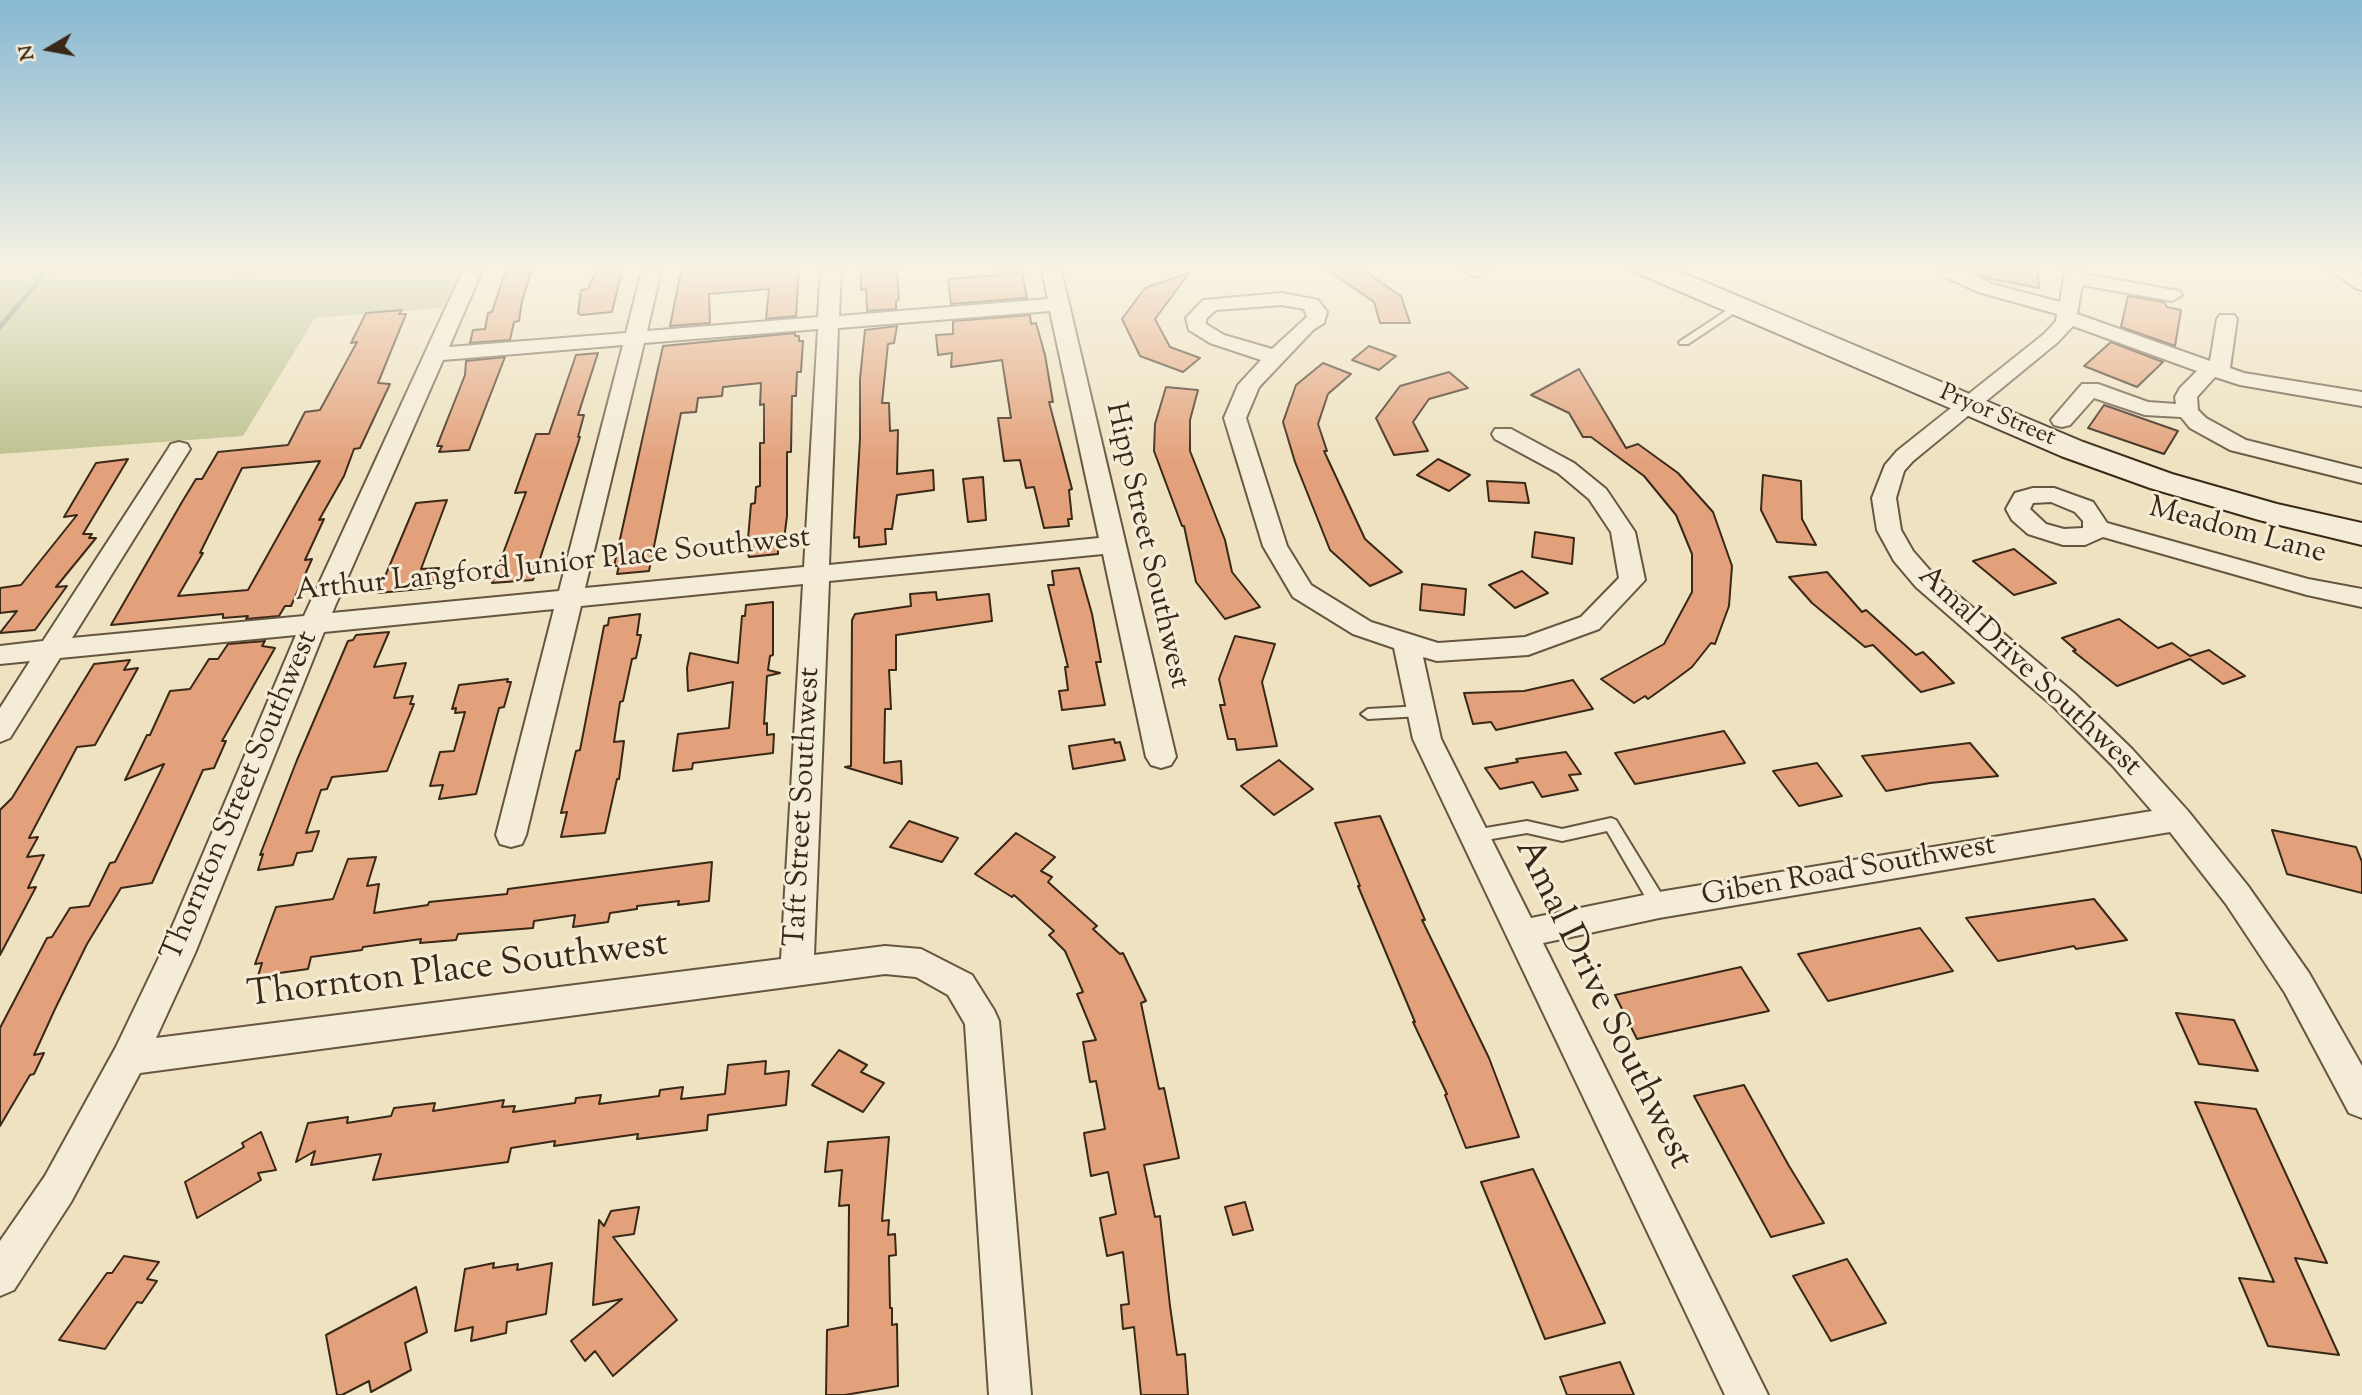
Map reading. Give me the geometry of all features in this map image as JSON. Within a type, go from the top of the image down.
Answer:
[{"type":"main road","name":"Pryor Street","points":[[1796,331],[2072,449],[2161,481],[2270,513],[2362,534]]},
{"type":"street","name":"Thornton Street Southwest","points":[[0,1276],[58,1189],[129,1058],[178,953],[314,624],[446,331]]},
{"type":"street","points":[[511,835],[638,331]]},
{"type":"street","points":[[436,354],[720,331]]},
{"type":"street","name":"Taft Street Southwest","points":[[830,331],[797,971],[885,960],[921,963],[960,985],[982,1021],[1010,1395]]},
{"type":"street","name":"Hipp Street Southwest","points":[[1064,331],[1161,757]]},
{"type":"street","points":[[1204,331],[1217,339],[1256,350],[1273,358]]},
{"type":"street","points":[[1303,331],[1273,358],[1249,385],[1235,418],[1275,545],[1302,591],[1362,628],[1437,652],[1528,646],[1590,623],[1632,580],[1623,532],[1598,494],[1566,468],[1503,434]]},
{"type":"street","name":"Amal Drive Southwest","points":[[2057,331],[1905,456],[1893,470],[1884,498],[1889,530],[1903,555],[1925,581],[2064,700],[2122,757],[2177,819],[2237,895],[2297,983],[2362,1101]]},
{"type":"street","points":[[2113,331],[2215,370],[2271,385],[2362,399]]},
{"type":"street","points":[[2224,331],[2215,370],[2191,388],[2186,397],[2187,411],[2198,423],[2238,445],[2362,476]]},
{"type":"street","points":[[2062,420],[2090,389],[2146,408],[2187,411]]},
{"type":"street","points":[[0,731],[178,449]]},
{"type":"street","name":"Meadom Lane","points":[[2095,527],[2307,587],[2362,598]]},
{"type":"street","name":"Arthur Langford Junior Place Southwest","points":[[0,656],[1113,545]]},
{"type":"street","name":"Amal Drive Southwest","points":[[1406,642],[1427,739],[1747,1395]]},
{"type":"street","name":"Giben Road Southwest","points":[[1521,934],[1659,905],[2177,819]]},
{"type":"street","name":"Thornton Place Southwest","points":[[129,1058],[797,971]]},
{"type":"lane","points":[[1684,342],[1700,331]]},
{"type":"lane","points":[[1368,714],[1421,711]]},
{"type":"lane","points":[[1474,836],[1527,827],[1562,835],[1611,824],[1659,905]]},
{"type":"green space","points":[[0,331],[307,331],[243,436],[0,454]]},
{"type":"building","points":[[357,331],[399,331],[378,383],[390,384],[360,448],[354,449],[344,476],[319,520],[324,519],[305,560],[312,559],[291,606],[285,606],[279,616],[246,619],[248,616],[223,618],[223,614],[111,625],[196,479],[202,479],[218,452],[288,445],[305,412],[320,410],[357,342],[351,343]],"holes":[[[320,461],[248,590],[178,596],[203,553],[200,553],[242,468]]]},
{"type":"building","points":[[473,331],[512,331],[510,340],[470,343]]},
{"type":"building","points":[[865,331],[896,331],[894,343],[888,344],[882,403],[889,403],[890,431],[898,430],[897,474],[933,470],[934,490],[897,495],[892,529],[885,529],[886,544],[859,547],[859,537],[854,538],[860,439],[860,379]]},
{"type":"building","points":[[953,331],[1038,331],[1053,402],[1049,402],[1072,489],[1069,490],[1072,519],[1068,519],[1069,526],[1044,528],[1034,487],[1026,488],[1020,460],[1004,461],[998,418],[1011,418],[1002,360],[951,367],[952,353],[938,355],[936,335],[953,334]]},
{"type":"building","points":[[1128,331],[1161,331],[1170,347],[1200,358],[1183,372],[1140,356]]},
{"type":"building","points":[[2133,331],[2177,331],[2175,346]]},
{"type":"building","points":[[795,333],[795,336],[799,336],[799,341],[803,341],[801,372],[797,372],[796,396],[792,396],[791,452],[787,452],[787,516],[783,547],[778,548],[778,554],[749,557],[747,551],[751,504],[755,503],[756,487],[760,486],[760,443],[764,443],[761,383],[723,387],[722,396],[698,398],[696,412],[681,413],[649,571],[617,574],[619,566],[614,566],[663,346]]},
{"type":"building","points":[[2111,342],[2163,362],[2137,387],[2084,366]]},
{"type":"building","points":[[1369,346],[1396,356],[1379,370],[1352,360]]},
{"type":"building","points":[[598,353],[578,415],[584,415],[580,437],[533,580],[492,583],[526,492],[515,493],[536,434],[549,434],[576,355]]},
{"type":"building","points":[[505,357],[469,450],[439,452],[442,446],[437,446],[465,375],[466,361]]},
{"type":"building","points":[[1323,363],[1351,374],[1328,394],[1318,424],[1327,451],[1324,451],[1365,539],[1402,572],[1370,586],[1330,550],[1295,462],[1283,422],[1296,385]]},
{"type":"building","points":[[1579,369],[1626,448],[1638,444],[1678,473],[1713,512],[1732,566],[1729,606],[1715,644],[1711,643],[1692,667],[1676,679],[1648,699],[1645,696],[1634,703],[1601,679],[1664,644],[1692,592],[1692,554],[1676,515],[1644,476],[1591,437],[1583,437],[1569,413],[1531,395]]},
{"type":"building","points":[[1449,372],[1468,388],[1429,399],[1413,422],[1428,451],[1394,455],[1376,418],[1400,386]]},
{"type":"building","points":[[1166,387],[1198,390],[1190,420],[1190,451],[1225,540],[1232,572],[1260,607],[1225,619],[1196,582],[1184,526],[1154,451],[1155,424]]},
{"type":"building","points":[[2104,405],[2178,431],[2164,454],[2088,428]]},
{"type":"building","points":[[128,459],[83,534],[92,534],[89,538],[96,538],[56,587],[67,586],[35,630],[0,633],[17,611],[0,613],[0,588],[21,585],[77,515],[64,517],[96,463]]},
{"type":"building","points":[[1438,459],[1470,475],[1449,491],[1417,475]]},
{"type":"building","points":[[1763,475],[1801,481],[1802,519],[1816,545],[1777,542],[1761,510]]},
{"type":"building","points":[[983,477],[986,520],[968,522],[963,479]]},
{"type":"building","points":[[1487,481],[1525,483],[1529,503],[1489,501]]},
{"type":"building","points":[[447,500],[421,569],[439,568],[431,588],[378,593],[416,503]]},
{"type":"building","points":[[1535,532],[1574,538],[1572,564],[1532,557]]},
{"type":"building","points":[[2014,549],[2056,583],[2014,595],[1973,561]]},
{"type":"building","points":[[1079,568],[1092,614],[1101,662],[1096,662],[1105,705],[1062,710],[1059,691],[1068,690],[1065,667],[1068,667],[1048,585],[1054,585],[1052,571]]},
{"type":"building","points":[[1522,571],[1548,593],[1515,608],[1489,585]]},
{"type":"building","points":[[1827,572],[1862,612],[1866,610],[1916,655],[1923,652],[1954,683],[1921,692],[1873,645],[1865,647],[1812,603],[1789,577]]},
{"type":"building","points":[[1422,584],[1466,589],[1464,615],[1420,610]]},
{"type":"building","points":[[936,592],[937,600],[989,594],[992,621],[896,635],[896,670],[889,670],[891,709],[885,709],[884,763],[901,761],[902,784],[845,767],[851,766],[852,620],[855,614],[911,606],[910,594]]},
{"type":"building","points":[[773,602],[773,655],[770,656],[768,670],[780,673],[767,676],[764,724],[767,723],[767,735],[774,734],[773,753],[693,763],[692,769],[673,771],[678,734],[729,728],[733,682],[688,691],[687,668],[690,653],[738,663],[742,616],[745,616],[746,605]]},
{"type":"building","points":[[640,614],[637,635],[641,635],[636,658],[632,659],[623,701],[620,702],[614,742],[624,741],[619,779],[605,833],[561,837],[567,812],[561,813],[576,751],[580,750],[604,626],[608,625],[609,618]]},
{"type":"building","points":[[2119,619],[2158,648],[2172,643],[2190,656],[2209,650],[2245,676],[2223,684],[2190,659],[2117,686],[2073,651],[2076,650],[2062,638]]},
{"type":"building","points":[[389,632],[374,667],[406,663],[394,698],[413,696],[410,704],[414,704],[387,771],[332,777],[327,789],[321,790],[306,833],[319,831],[312,851],[297,853],[293,865],[258,870],[263,854],[260,855],[297,760],[348,641],[353,640],[356,635]]},
{"type":"building","points":[[1235,636],[1275,644],[1262,682],[1277,746],[1237,750],[1235,739],[1228,739],[1220,705],[1225,705],[1219,679]]},
{"type":"building","points":[[265,641],[262,646],[275,648],[222,741],[226,741],[214,768],[203,770],[152,883],[121,888],[87,944],[55,1009],[34,1055],[44,1053],[34,1074],[30,1075],[0,1126],[0,1028],[47,938],[52,937],[70,908],[89,906],[110,863],[115,862],[136,821],[164,764],[125,780],[170,691],[190,689],[209,659],[218,659],[228,644]]},
{"type":"building","points":[[130,660],[124,670],[138,668],[95,745],[77,747],[29,838],[38,837],[27,857],[44,855],[28,888],[36,887],[0,955],[0,810],[12,798],[94,664]]},
{"type":"building","points":[[508,679],[507,682],[511,682],[504,707],[499,708],[476,794],[439,799],[443,785],[430,786],[440,752],[454,751],[465,712],[455,713],[456,708],[452,709],[459,685]]},
{"type":"building","points":[[1573,680],[1593,709],[1496,730],[1491,722],[1473,724],[1464,693],[1524,691]]},
{"type":"building","points":[[1724,731],[1745,763],[1635,784],[1615,753]]},
{"type":"building","points":[[1114,739],[1115,743],[1120,742],[1125,760],[1073,769],[1069,746]]},
{"type":"building","points":[[1970,743],[1998,776],[1886,791],[1862,756]]},
{"type":"building","points":[[1566,752],[1581,774],[1569,775],[1578,790],[1542,797],[1533,782],[1500,789],[1485,768],[1518,762],[1516,759]]},
{"type":"building","points":[[1279,760],[1313,789],[1274,815],[1241,786]]},
{"type":"building","points":[[1817,763],[1842,796],[1799,806],[1773,771]]},
{"type":"building","points":[[1380,816],[1425,920],[1422,920],[1489,1058],[1519,1137],[1466,1148],[1445,1095],[1447,1094],[1413,1022],[1335,823]]},
{"type":"building","points":[[909,821],[958,838],[942,862],[890,847]]},
{"type":"building","points":[[2272,830],[2356,847],[2362,862],[2362,893],[2287,874]]},
{"type":"building","points":[[1016,833],[1055,857],[1041,871],[1052,877],[1048,882],[1097,926],[1093,929],[1120,954],[1123,953],[1146,1001],[1141,1003],[1159,1089],[1164,1088],[1179,1158],[1144,1165],[1155,1217],[1160,1216],[1177,1355],[1185,1354],[1188,1395],[1141,1395],[1134,1327],[1123,1329],[1121,1305],[1129,1304],[1123,1252],[1107,1256],[1100,1218],[1116,1214],[1108,1172],[1091,1176],[1084,1133],[1105,1129],[1096,1081],[1090,1082],[1083,1042],[1096,1040],[1077,994],[1083,992],[1065,951],[1049,935],[1054,931],[1014,895],[1012,897],[975,874]]},
{"type":"building","points":[[376,857],[367,886],[379,884],[374,913],[428,905],[429,902],[507,894],[508,889],[712,862],[709,901],[637,906],[637,909],[610,913],[608,922],[573,927],[575,915],[534,921],[533,928],[458,934],[456,940],[420,943],[421,939],[363,947],[362,950],[311,957],[308,969],[258,976],[262,963],[255,964],[276,907],[333,899],[348,859]]},
{"type":"building","points":[[2094,899],[2127,940],[2076,949],[2074,946],[1998,961],[1966,918]]},
{"type":"building","points":[[1920,928],[1953,971],[1828,1001],[1798,954]]},
{"type":"building","points":[[1741,967],[1769,1011],[1637,1039],[1615,995]]},
{"type":"building","points":[[2176,1013],[2234,1020],[2258,1071],[2199,1064]]},
{"type":"building","points":[[839,1050],[867,1065],[861,1072],[884,1083],[863,1112],[812,1085]]},
{"type":"building","points":[[766,1061],[765,1074],[789,1071],[786,1105],[708,1115],[707,1130],[637,1139],[638,1134],[554,1146],[555,1141],[511,1148],[508,1162],[373,1180],[381,1154],[311,1165],[315,1151],[296,1162],[308,1123],[348,1117],[347,1123],[391,1116],[394,1108],[435,1103],[433,1111],[504,1100],[502,1107],[515,1106],[513,1112],[575,1103],[576,1098],[601,1095],[599,1104],[659,1096],[660,1090],[683,1087],[681,1099],[725,1094],[728,1065]]},
{"type":"building","points":[[1744,1085],[1824,1223],[1771,1237],[1694,1096]]},
{"type":"building","points":[[2195,1102],[2256,1109],[2327,1263],[2295,1258],[2339,1355],[2268,1346],[2239,1278],[2274,1282]]},
{"type":"building","points":[[261,1132],[276,1170],[258,1173],[261,1180],[197,1218],[185,1182],[244,1147],[242,1143]]},
{"type":"building","points":[[889,1137],[882,1221],[889,1220],[888,1235],[895,1234],[896,1255],[889,1256],[890,1308],[892,1325],[897,1324],[898,1386],[845,1395],[826,1395],[827,1330],[848,1326],[849,1205],[839,1206],[842,1170],[825,1172],[828,1142]]},
{"type":"building","points":[[1533,1169],[1605,1323],[1545,1339],[1481,1182]]},
{"type":"building","points":[[1245,1202],[1253,1230],[1233,1235],[1225,1207]]},
{"type":"building","points":[[639,1207],[634,1234],[613,1237],[677,1320],[613,1376],[595,1351],[585,1361],[571,1341],[622,1299],[593,1305],[599,1220],[604,1226],[611,1211]]},
{"type":"building","points":[[124,1256],[159,1262],[147,1279],[157,1281],[142,1303],[137,1302],[105,1349],[59,1340],[107,1273],[112,1273]]},
{"type":"building","points":[[1847,1259],[1886,1323],[1831,1341],[1793,1276]]},
{"type":"building","points":[[494,1263],[493,1268],[518,1264],[517,1270],[552,1263],[546,1314],[507,1322],[506,1333],[471,1341],[473,1327],[455,1331],[465,1269]]},
{"type":"building","points":[[416,1287],[427,1332],[405,1343],[411,1370],[371,1392],[369,1381],[337,1395],[326,1335]]},
{"type":"building","points":[[1620,1362],[1634,1395],[1567,1395],[1560,1377]]}]
